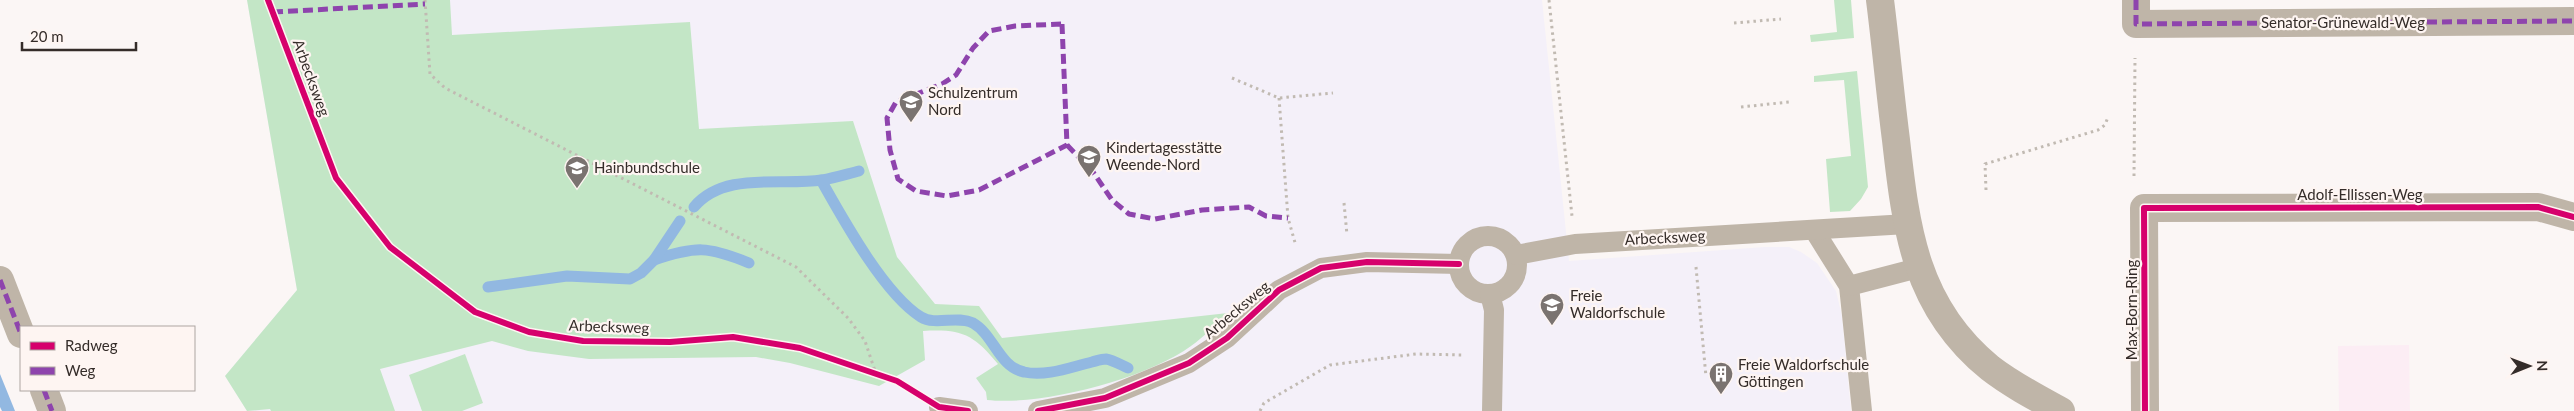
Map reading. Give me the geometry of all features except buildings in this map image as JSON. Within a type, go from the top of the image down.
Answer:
[{"type":"street","points":[[1880,0],[1908,224],[1918,268],[1948,324],[1969,348],[1990,367],[2016,386],[2061,411]]},
{"type":"street","name":"Senator-Grünewald-Weg","points":[[2136,12],[2574,21]]},
{"type":"street","name":"Adolf-Ellissen-Weg","points":[[2144,208],[2538,208],[2574,217]]},
{"type":"street","name":"Max-Born-Ring","points":[[2144,208],[2145,411]]},
{"type":"street","points":[[0,280],[20,331]]},
{"type":"street","points":[[44,391],[52,411]]},
{"type":"lane","name":"Arbecksweg","points":[[1516,255],[1575,244],[1908,224]]},
{"type":"lane","points":[[1814,230],[1849,286],[1862,411]]},
{"type":"lane","points":[[1487,235],[1499,237],[1509,244],[1516,255],[1518,267],[1514,279],[1504,290],[1490,294],[1476,292],[1463,280],[1459,264],[1462,250],[1471,240],[1487,235]]},
{"type":"lane","name":"Arbecksweg","points":[[1038,411],[1105,398],[1189,363],[1227,338],[1279,290],[1321,268],[1367,262],[1459,264]]},
{"type":"lane","points":[[1849,286],[1918,268]]},
{"type":"lane","points":[[1490,294],[1494,310],[1492,411]]},
{"type":"lane","points":[[939,407],[968,411]]},
{"type":"path","points":[[425,0],[430,74],[445,88],[796,267],[848,318],[865,341],[876,374]]},
{"type":"path","points":[[1549,0],[1575,244]]},
{"type":"path","points":[[2136,12],[2133,174],[2144,208]]},
{"type":"path","points":[[1734,22],[1782,18]]},
{"type":"path","points":[[1232,78],[1279,98],[1333,93]]},
{"type":"path","points":[[1279,98],[1288,218],[1292,235],[1308,275]]},
{"type":"path","points":[[1741,106],[1789,102]]},
{"type":"path","points":[[1986,190],[1985,164],[2098,130],[2105,125],[2108,118]]},
{"type":"path","points":[[1692,236],[1706,376]]},
{"type":"path","points":[[1260,411],[1264,403],[1330,365],[1416,354],[1492,356]]},
{"type":"path","points":[[868,371],[883,376]]},
{"type":"shaded area","name":"Schulzentrum Nord","points":[[247,0],[1542,0],[1569,261],[1765,247],[1789,247],[1801,252],[1817,263],[1836,291],[1842,316],[1851,411],[247,411],[225,376],[297,290]]},
{"type":"shaded area","points":[[2409,345],[2410,411],[2339,411],[2338,346]]},
{"type":"green space","name":"Hainbundschule","points":[[247,0],[450,0],[452,35],[690,22],[699,129],[853,121],[897,257],[935,304],[979,306],[1002,338],[1228,313],[1191,346],[1172,358],[1148,369],[1093,388],[1036,399],[987,400],[986,392],[976,378],[998,364],[989,354],[974,340],[966,336],[948,331],[923,331],[925,360],[879,386],[790,363],[756,357],[589,359],[528,351],[492,341],[380,369],[395,411],[271,411],[270,409],[247,411],[225,376],[297,290]]},
{"type":"green space","points":[[1834,0],[1851,0],[1854,38],[1811,42],[1810,35],[1837,32]]},
{"type":"green space","points":[[1857,71],[1868,187],[1861,199],[1850,211],[1830,212],[1826,159],[1851,156],[1844,80],[1814,82],[1814,76]]},
{"type":"green space","points":[[465,354],[483,403],[462,411],[422,411],[409,375]]},
{"type":"water","points":[[0,374],[15,411],[2,411],[0,407]]},
{"type":"waterway","points":[[694,207],[706,196],[721,188],[737,184],[822,180],[859,171]]},
{"type":"waterway","points":[[821,180],[879,274],[907,306],[921,317],[933,321],[960,320],[973,323],[986,335],[1008,364],[1024,372],[1050,372],[1106,359],[1128,368]]},
{"type":"waterway","points":[[488,287],[567,276],[630,279],[641,273],[654,260],[680,221]]},
{"type":"waterway","points":[[654,260],[681,252],[702,250],[723,253],[749,263]]},
{"type":"marked path","points":[[2136,0],[2136,24],[2574,21]]},
{"type":"marked path","points":[[273,12],[425,4]]},
{"type":"marked path","points":[[1062,24],[1067,145],[979,190],[947,196],[916,191],[898,179],[890,150],[887,118],[896,102],[942,84],[956,75],[973,48],[989,31],[1015,26],[1062,24]]},
{"type":"marked path","points":[[1067,145],[1093,172],[1112,200],[1129,214],[1155,219],[1202,210],[1249,207],[1266,216],[1288,218]]},
{"type":"marked path","points":[[0,280],[20,331]]},
{"type":"marked path","points":[[44,391],[52,411]]},
{"type":"cycle path","points":[[268,0],[336,178],[390,247],[475,312],[529,332],[583,341],[670,342],[733,337],[800,348],[897,381],[939,407],[968,411]]},
{"type":"cycle path","points":[[2145,411],[2144,208],[2538,207],[2574,217]]},
{"type":"cycle path","points":[[1038,411],[1105,398],[1189,363],[1227,338],[1279,290],[1321,268],[1367,262],[1459,264]]},
{"type":"place","name":"Schulzentrum Nord","points":[[911,123]]},
{"type":"place","name":"Kindertagesstätte Weende-Nord","points":[[1089,178]]},
{"type":"place","name":"Hainbundschule","points":[[577,189]]},
{"type":"place","name":"Freie Waldorfschule","points":[[1552,326]]},
{"type":"place","name":"Freie Waldorfschule Göttingen","points":[[1721,395]]}]
